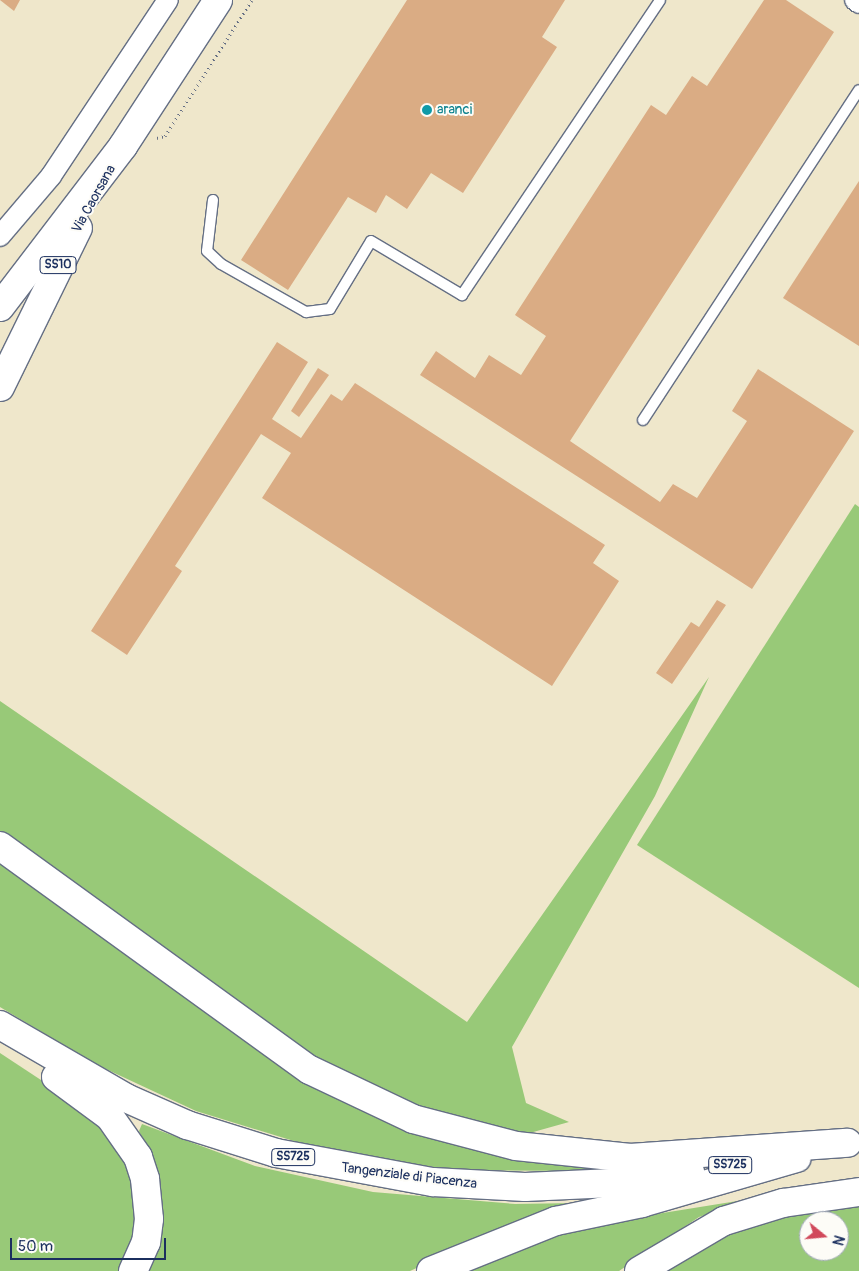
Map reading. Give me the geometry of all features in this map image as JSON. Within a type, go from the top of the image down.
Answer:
[{"type":"main road","name":"Via Caorsana","points":[[0,307],[123,146],[218,0]]},
{"type":"main road","name":"Via Caorsana","points":[[0,386],[39,300],[123,146]]},
{"type":"main road","points":[[0,846],[310,1070],[413,1119],[516,1146],[630,1158],[853,1142]]},
{"type":"main road","name":"Tangenziale di Piacenza","points":[[0,1025],[140,1104],[276,1153],[433,1182],[525,1186],[613,1183],[853,1142]]},
{"type":"main road","points":[[0,1036],[110,1117],[126,1135],[146,1179],[149,1199],[146,1242],[133,1271]]},
{"type":"main road","points":[[431,1271],[556,1221],[642,1202],[853,1142]]},
{"type":"main road","points":[[640,1271],[724,1221],[791,1201],[859,1192]]},
{"type":"street","points":[[0,236],[51,176],[168,0]]},
{"type":"street","points":[[854,0],[859,3]]},
{"type":"lane","points":[[213,200],[207,251],[221,264],[306,312],[330,309],[371,241],[462,295],[660,0]]},
{"type":"lane","points":[[643,420],[859,90]]},
{"type":"green space","points":[[855,504],[859,507],[859,988],[637,845]]},
{"type":"green space","points":[[709,677],[655,796],[512,1047],[526,1103],[569,1122],[519,1136],[449,1120],[332,1071],[0,831],[0,701],[467,1022]]},
{"type":"green space","points":[[0,860],[281,1060],[588,1164],[589,1171],[453,1170],[323,1150],[196,1111],[95,1064],[0,1007]]},
{"type":"green space","points":[[0,1053],[88,1111],[131,1166],[138,1225],[122,1271],[0,1271]]},
{"type":"green space","points":[[142,1124],[255,1166],[373,1192],[515,1204],[576,1203],[493,1233],[410,1271],[146,1271],[153,1161],[139,1131]]},
{"type":"green space","points":[[756,1198],[699,1217],[619,1271],[463,1271],[588,1225]]},
{"type":"green space","points":[[859,1200],[859,1271],[654,1271],[725,1230],[789,1211]]},
{"type":"building","points":[[0,0],[20,0],[14,11]]},
{"type":"building","name":"aranci","points":[[407,0],[565,0],[542,37],[557,47],[463,193],[431,173],[407,209],[386,195],[376,213],[348,197],[288,290],[241,260]]},
{"type":"building","points":[[764,0],[786,0],[834,32],[570,441],[660,502],[673,484],[697,498],[747,421],[732,411],[758,369],[854,431],[752,589],[420,375],[436,351],[475,378],[489,355],[521,375],[546,336],[515,315],[651,105],[666,115],[692,76],[707,86]]},
{"type":"building","points":[[859,181],[859,346],[783,298]]},
{"type":"building","points":[[277,342],[308,362],[272,419],[301,438],[331,394],[342,401],[355,383],[605,545],[593,563],[619,581],[552,686],[262,498],[291,453],[261,434],[175,566],[182,571],[127,655],[91,631]]},
{"type":"building","points":[[318,368],[329,375],[299,417],[291,411]]},
{"type":"building","points":[[717,600],[726,605],[672,684],[656,673],[691,622],[699,627]]},
{"type":"place","name":"aranci","points":[[427,110]]}]
